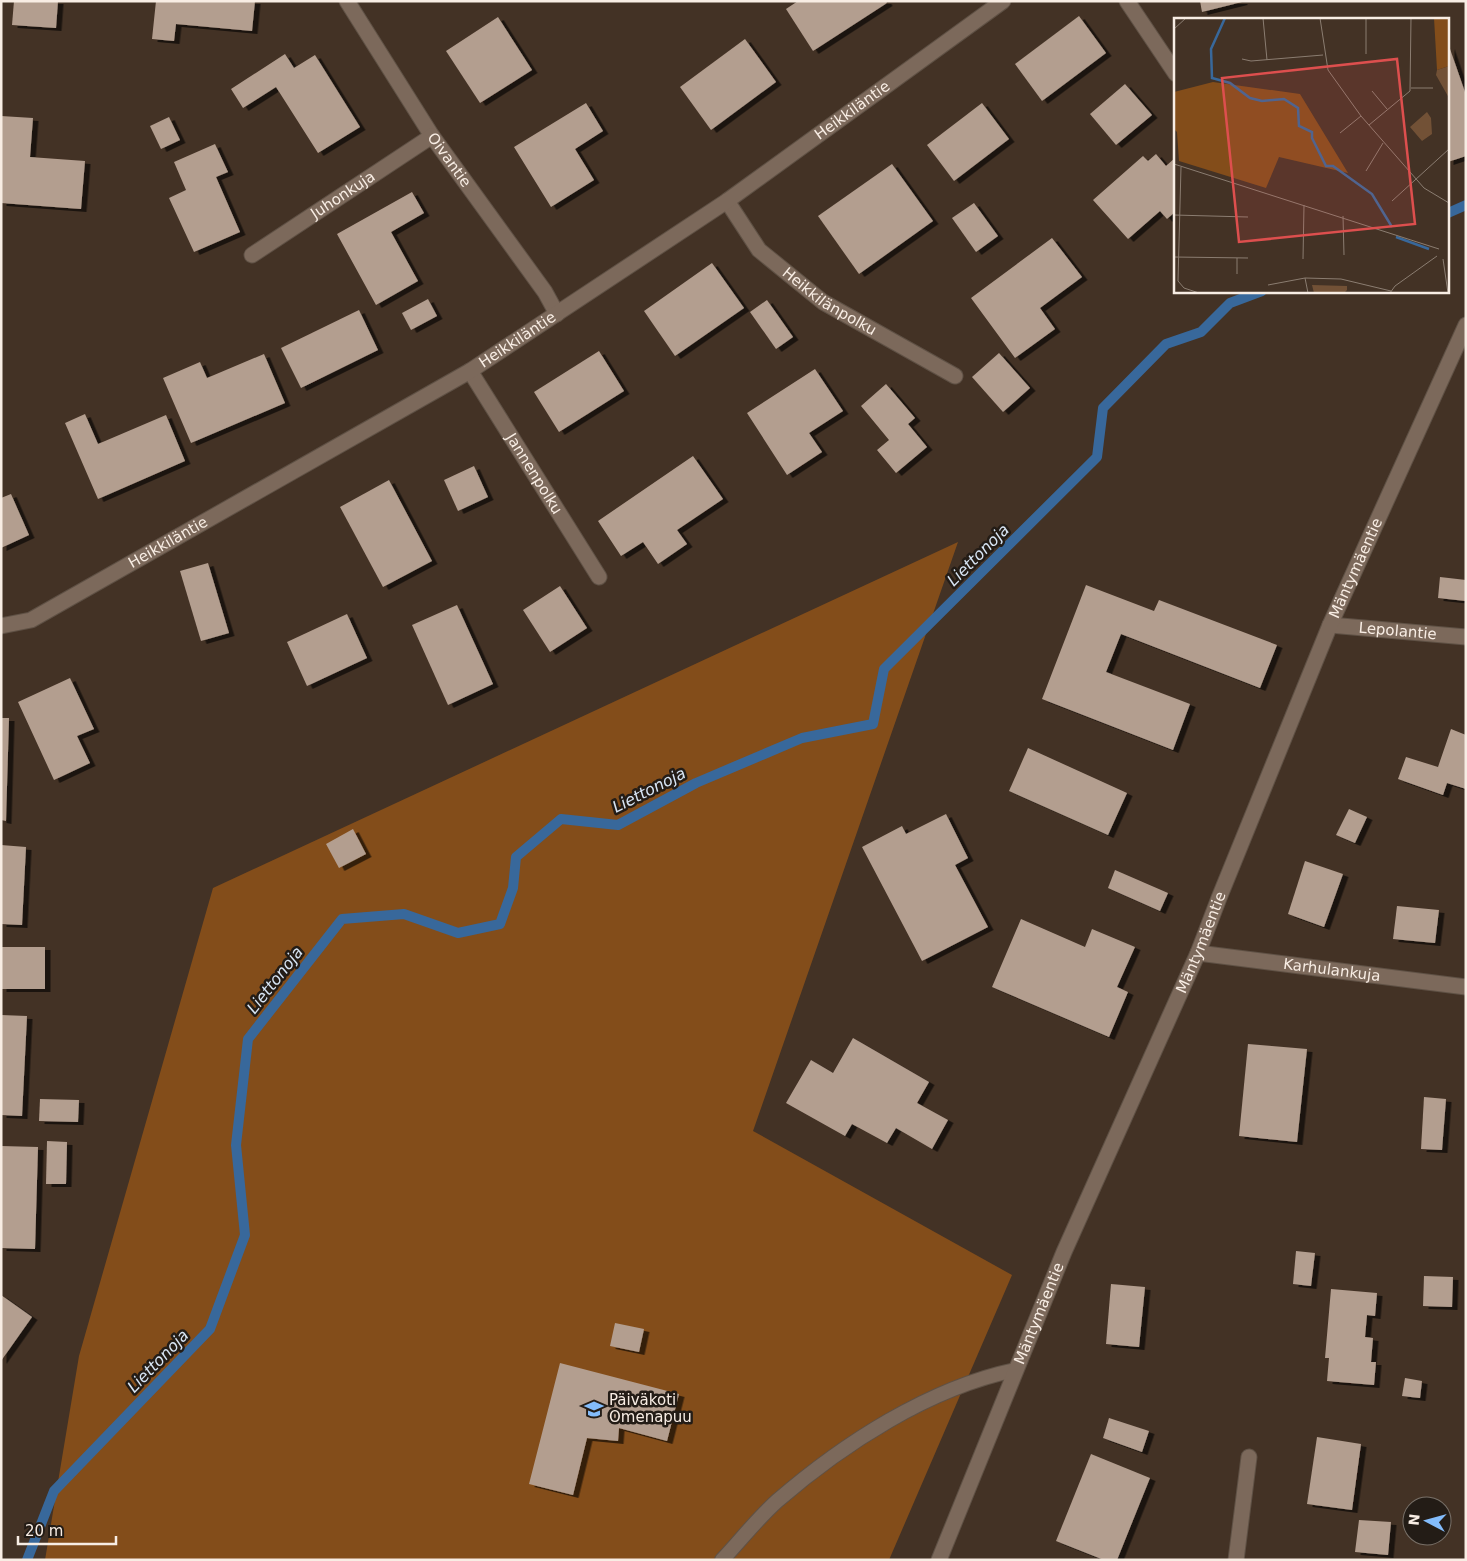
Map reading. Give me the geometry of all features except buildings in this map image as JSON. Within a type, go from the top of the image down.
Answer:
[{"type":"street","name":"Oivantie","points":[[348,1],[432,136],[545,292],[557,314]]},
{"type":"street","name":"Heikkiläntie","points":[[1,626],[31,620],[470,371],[727,202],[1003,1]]},
{"type":"street","points":[[1128,1],[1174,71]]},
{"type":"street","name":"Juhonkuja","points":[[252,255],[432,136]]},
{"type":"street","name":"Heikkilänpolku","points":[[727,202],[759,250],[822,302],[955,376]]},
{"type":"street","name":"Mäntymäentie","points":[[939,1560],[1064,1252],[1198,953],[1222,889],[1330,625],[1466,325]]},
{"type":"street","name":"Jannenpolku","points":[[470,371],[599,577]]},
{"type":"street","name":"Lepolantie","points":[[1330,625],[1466,637]]},
{"type":"street","name":"Karhulankuja","points":[[1198,953],[1466,988]]},
{"type":"street","points":[[1236,1560],[1249,1457]]},
{"type":"lane","points":[[722,1560],[776,1502],[849,1444],[917,1406],[988,1376],[1015,1370]]},
{"type":"shaded area","points":[[958,542],[753,1131],[1012,1275],[889,1560],[45,1560],[79,1356],[213,888]]},
{"type":"waterway","name":"Liettonoja","points":[[1450,212],[1466,205]]},
{"type":"waterway","name":"Liettonoja","points":[[27,1560],[54,1491],[210,1329],[245,1235],[236,1145],[248,1039],[342,919],[404,914],[458,933],[500,924],[513,888],[516,857],[561,819],[618,825],[696,783],[802,738],[873,724],[884,669],[1097,457],[1103,408],[1166,344],[1201,332],[1230,303],[1259,292]]},
{"type":"place","name":"Päiväkoti Omenapuu","points":[[594,1409]]}]
